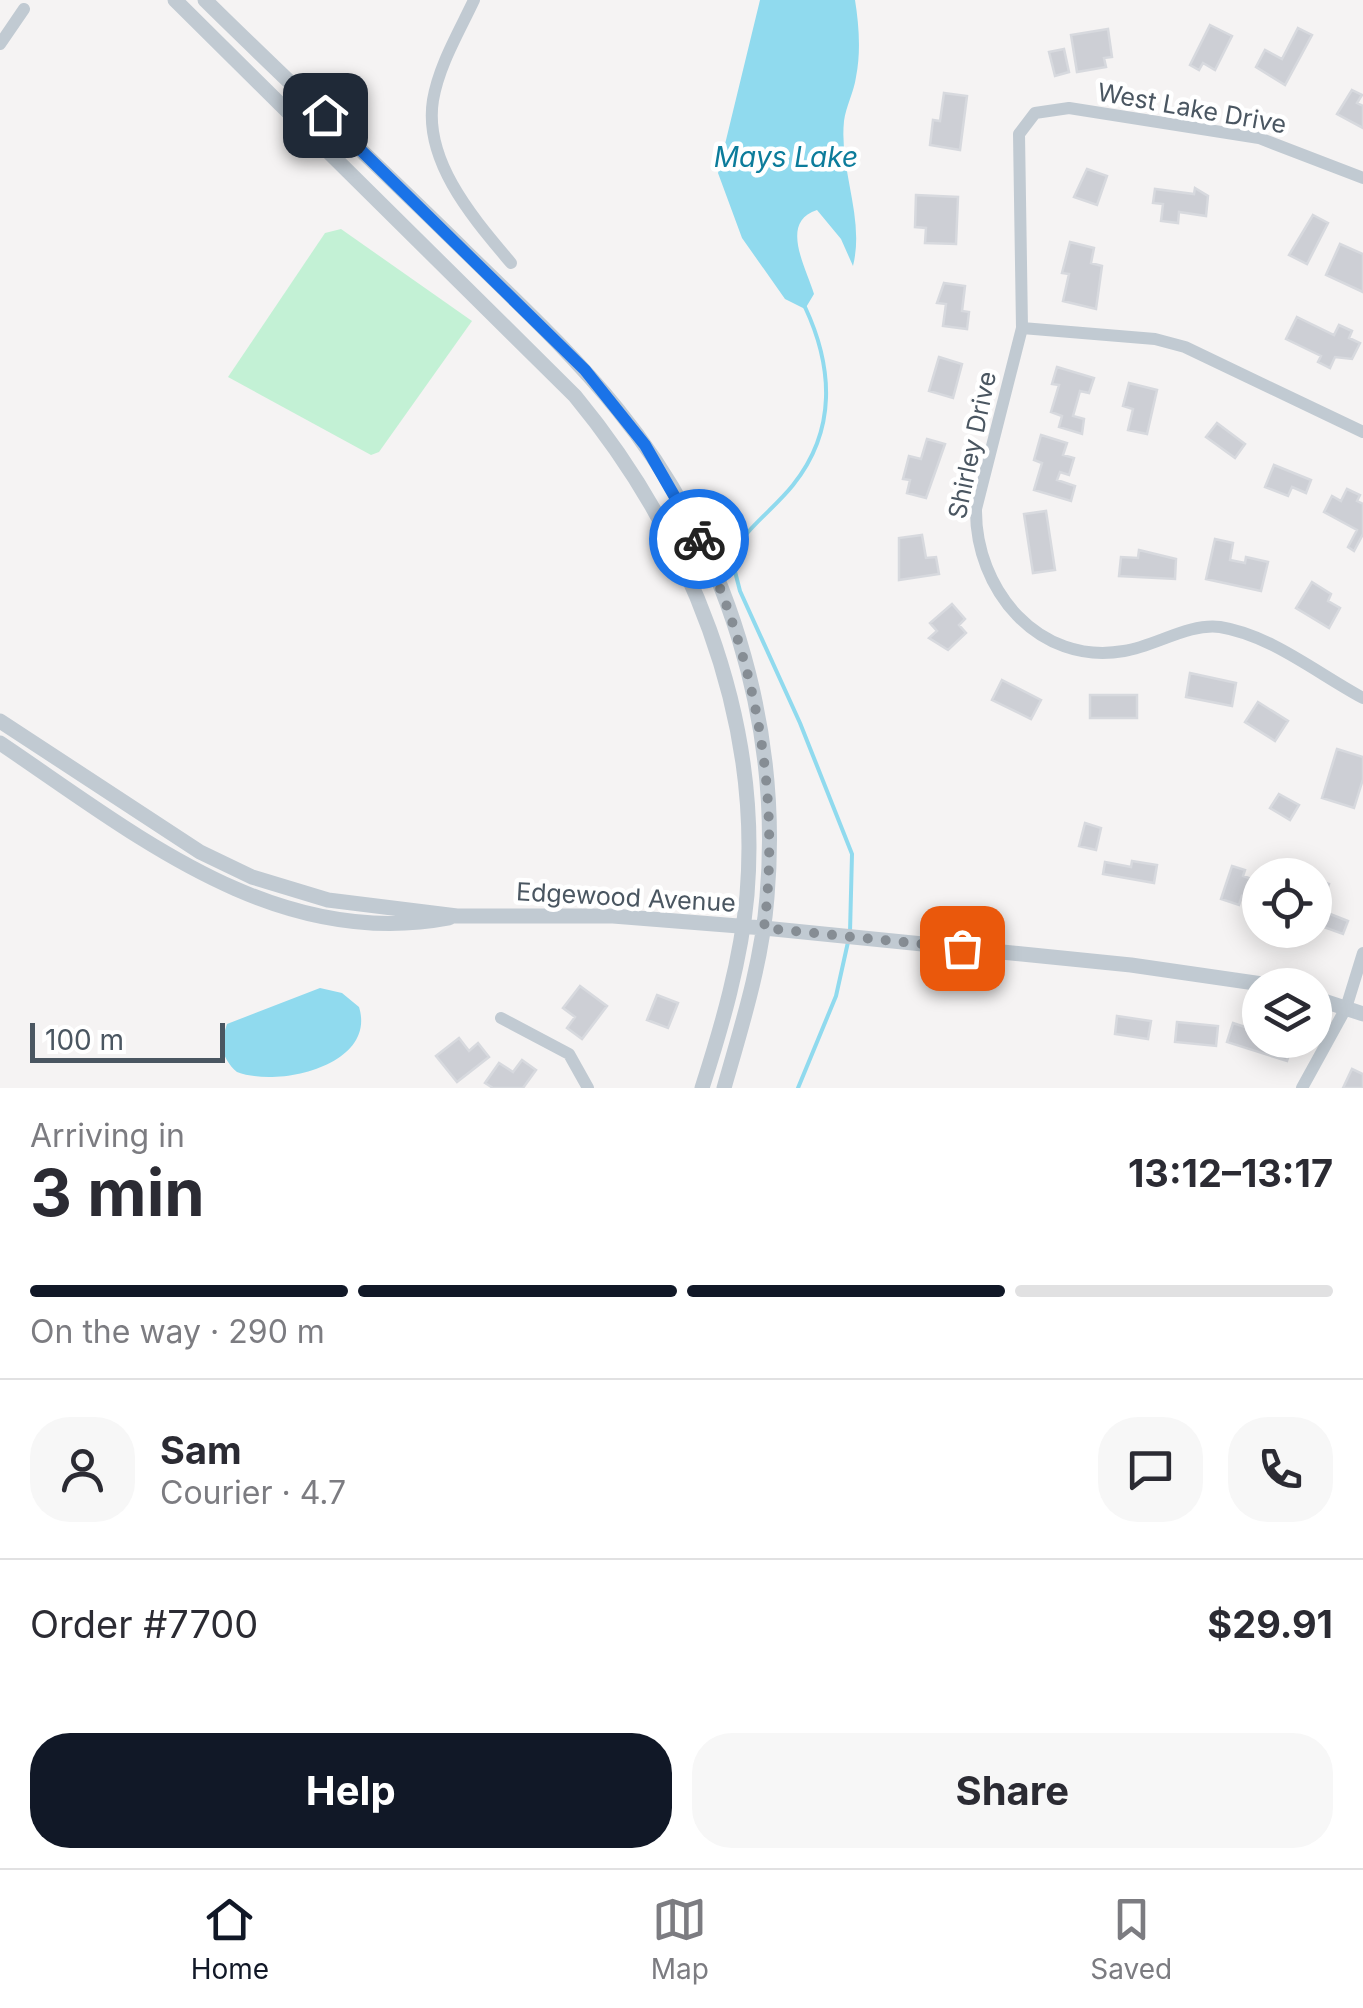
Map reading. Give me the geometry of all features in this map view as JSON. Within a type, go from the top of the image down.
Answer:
[{"type":"street","points":[[175,0],[575,396],[654,506],[702,607],[738,738],[749,822],[742,926],[722,1025],[702,1088]]},
{"type":"street","points":[[205,0],[585,370],[670,485],[714,571],[749,672],[766,774],[769,846],[764,928],[724,1088]]},
{"type":"street","points":[[474,0],[444,64],[433,102],[434,123],[454,186],[510,264]]},
{"type":"street","points":[[0,44],[24,8]]},
{"type":"street","name":"West Lake Drive","points":[[1020,134],[1035,114],[1070,108],[1259,138],[1363,178]]},
{"type":"street","name":"Shirley Drive","points":[[1020,134],[1022,328],[976,509],[979,554],[1001,600],[1050,642],[1100,652],[1140,649],[1198,628],[1218,627],[1250,635],[1363,698]]},
{"type":"street","points":[[1022,328],[1154,338],[1185,347],[1363,432]]},
{"type":"street","name":"Edgewood Avenue","points":[[0,722],[159,826],[234,868],[328,900],[457,916],[613,916],[742,926],[1131,964],[1242,981]]},
{"type":"street","name":"Edgewood Avenue","points":[[0,744],[159,852],[221,884],[316,915],[358,922],[408,926],[457,916]]},
{"type":"street","points":[[221,884],[234,868]]},
{"type":"street","points":[[1302,1088],[1346,1008],[1363,954]]},
{"type":"street","points":[[1332,1003],[1363,1014]]},
{"type":"street","points":[[501,1018],[568,1054],[588,1088]]},
{"type":"green space","points":[[341,229],[472,321],[379,452],[371,455],[228,377],[325,233]]},
{"type":"water","name":"Mays Lake","points":[[760,0],[855,0],[859,58],[843,140],[856,248],[853,266],[841,239],[817,210],[799,224],[798,246],[814,294],[805,309],[785,299],[742,238],[718,173]]},
{"type":"water","points":[[320,988],[342,993],[359,1007],[361,1027],[353,1044],[339,1057],[299,1074],[255,1076],[234,1070],[220,1046],[227,1024]]},
{"type":"building","points":[[1210,25],[1232,36],[1215,70],[1203,63],[1199,70],[1190,65]]},
{"type":"building","points":[[1298,28],[1312,35],[1285,85],[1256,67],[1265,50],[1282,59]]},
{"type":"building","points":[[1108,29],[1112,57],[1104,58],[1106,67],[1077,72],[1071,35]]},
{"type":"building","points":[[1064,49],[1069,72],[1055,76],[1049,52]]},
{"type":"building","points":[[1352,90],[1362,95],[1357,103],[1363,106],[1363,128],[1337,114]]},
{"type":"building","points":[[944,93],[967,96],[960,150],[930,145],[933,120],[940,121]]},
{"type":"building","points":[[1087,169],[1107,176],[1097,205],[1074,197]]},
{"type":"building","points":[[1195,188],[1208,196],[1206,216],[1179,212],[1178,223],[1161,221],[1163,204],[1153,203],[1155,189],[1194,194]]},
{"type":"building","points":[[916,195],[958,197],[956,244],[925,243],[926,228],[915,227]]},
{"type":"building","points":[[1313,215],[1328,223],[1307,264],[1289,255]]},
{"type":"building","points":[[1070,242],[1094,248],[1091,263],[1102,266],[1096,309],[1063,301],[1069,274],[1062,273]]},
{"type":"building","points":[[1340,244],[1363,254],[1363,292],[1326,275]]},
{"type":"building","points":[[944,283],[965,286],[962,311],[969,312],[967,329],[943,326],[946,304],[937,303]]},
{"type":"building","points":[[1297,317],[1334,335],[1339,325],[1352,331],[1349,338],[1360,343],[1352,359],[1335,357],[1330,368],[1318,362],[1321,356],[1286,339]]},
{"type":"building","points":[[939,357],[962,364],[953,398],[929,391]]},
{"type":"building","points":[[1057,367],[1094,378],[1089,393],[1080,391],[1073,416],[1084,419],[1082,434],[1059,427],[1062,416],[1051,412],[1059,385],[1052,384]]},
{"type":"building","points":[[1129,383],[1157,390],[1147,434],[1128,430],[1133,409],[1123,406]]},
{"type":"building","points":[[1217,423],[1245,444],[1235,458],[1206,437]]},
{"type":"building","points":[[1041,435],[1067,443],[1063,455],[1074,458],[1069,475],[1060,472],[1057,480],[1075,486],[1071,501],[1034,490],[1042,463],[1034,460]]},
{"type":"building","points":[[927,439],[945,444],[926,498],[907,493],[910,480],[903,479],[909,456],[921,459]]},
{"type":"building","points":[[1274,465],[1311,480],[1306,493],[1292,487],[1288,496],[1265,487]]},
{"type":"building","points":[[1347,489],[1360,495],[1357,501],[1363,504],[1363,534],[1354,551],[1348,547],[1357,530],[1324,512],[1332,496],[1341,501]]},
{"type":"building","points":[[1046,511],[1055,570],[1033,573],[1024,514]]},
{"type":"building","points":[[922,535],[926,558],[936,557],[939,574],[899,580],[899,538]]},
{"type":"building","points":[[1215,539],[1233,543],[1230,560],[1245,563],[1246,557],[1268,562],[1261,591],[1206,579]]},
{"type":"building","points":[[1139,550],[1176,559],[1175,579],[1119,576],[1121,557],[1138,558]]},
{"type":"building","points":[[1312,582],[1331,594],[1328,601],[1340,608],[1329,628],[1296,608]]},
{"type":"building","points":[[952,604],[965,619],[959,625],[966,633],[948,650],[929,638],[937,631],[930,623]]},
{"type":"building","points":[[1190,673],[1236,683],[1232,706],[1186,697]]},
{"type":"building","points":[[1002,680],[1041,700],[1031,719],[992,700]]},
{"type":"building","points":[[1090,695],[1137,695],[1137,718],[1090,718]]},
{"type":"building","points":[[1258,702],[1288,721],[1275,741],[1245,722]]},
{"type":"building","points":[[1337,749],[1363,757],[1363,779],[1354,808],[1322,798]]},
{"type":"building","points":[[1279,794],[1299,805],[1290,820],[1270,808]]},
{"type":"building","points":[[1085,823],[1101,828],[1096,850],[1079,846]]},
{"type":"building","points":[[1132,861],[1157,865],[1154,883],[1103,874],[1105,862],[1131,867]]},
{"type":"building","points":[[1232,866],[1242,869],[1239,905],[1221,899]]},
{"type":"building","points":[[1332,915],[1348,921],[1343,934],[1332,930]]},
{"type":"building","points":[[580,986],[607,1006],[582,1039],[567,1028],[575,1017],[563,1008]]},
{"type":"building","points":[[657,995],[678,1003],[668,1028],[647,1020]]},
{"type":"building","points":[[1117,1016],[1151,1021],[1148,1039],[1115,1034]]},
{"type":"building","points":[[1177,1022],[1218,1026],[1216,1046],[1175,1042]]},
{"type":"building","points":[[1233,1023],[1242,1026],[1242,1047],[1227,1042]]},
{"type":"building","points":[[459,1038],[469,1051],[478,1043],[489,1057],[457,1082],[436,1056]]},
{"type":"building","points":[[522,1060],[536,1070],[523,1088],[493,1088],[485,1083],[499,1063],[513,1072]]},
{"type":"building","points":[[1352,1069],[1363,1074],[1363,1088],[1343,1088]]},
{"type":"waterway","points":[[805,307],[825,375],[824,420],[807,464],[793,485],[731,556],[740,591],[800,723],[852,854],[850,932]]},
{"type":"waterway","points":[[798,1088],[836,996],[848,942]]},
{"type":"way so far","points":[[699,539],[749,672],[759,720],[769,829],[764,928],[962,948]]},
{"type":"route","points":[[325,115],[585,370],[645,445],[699,539]]}]
